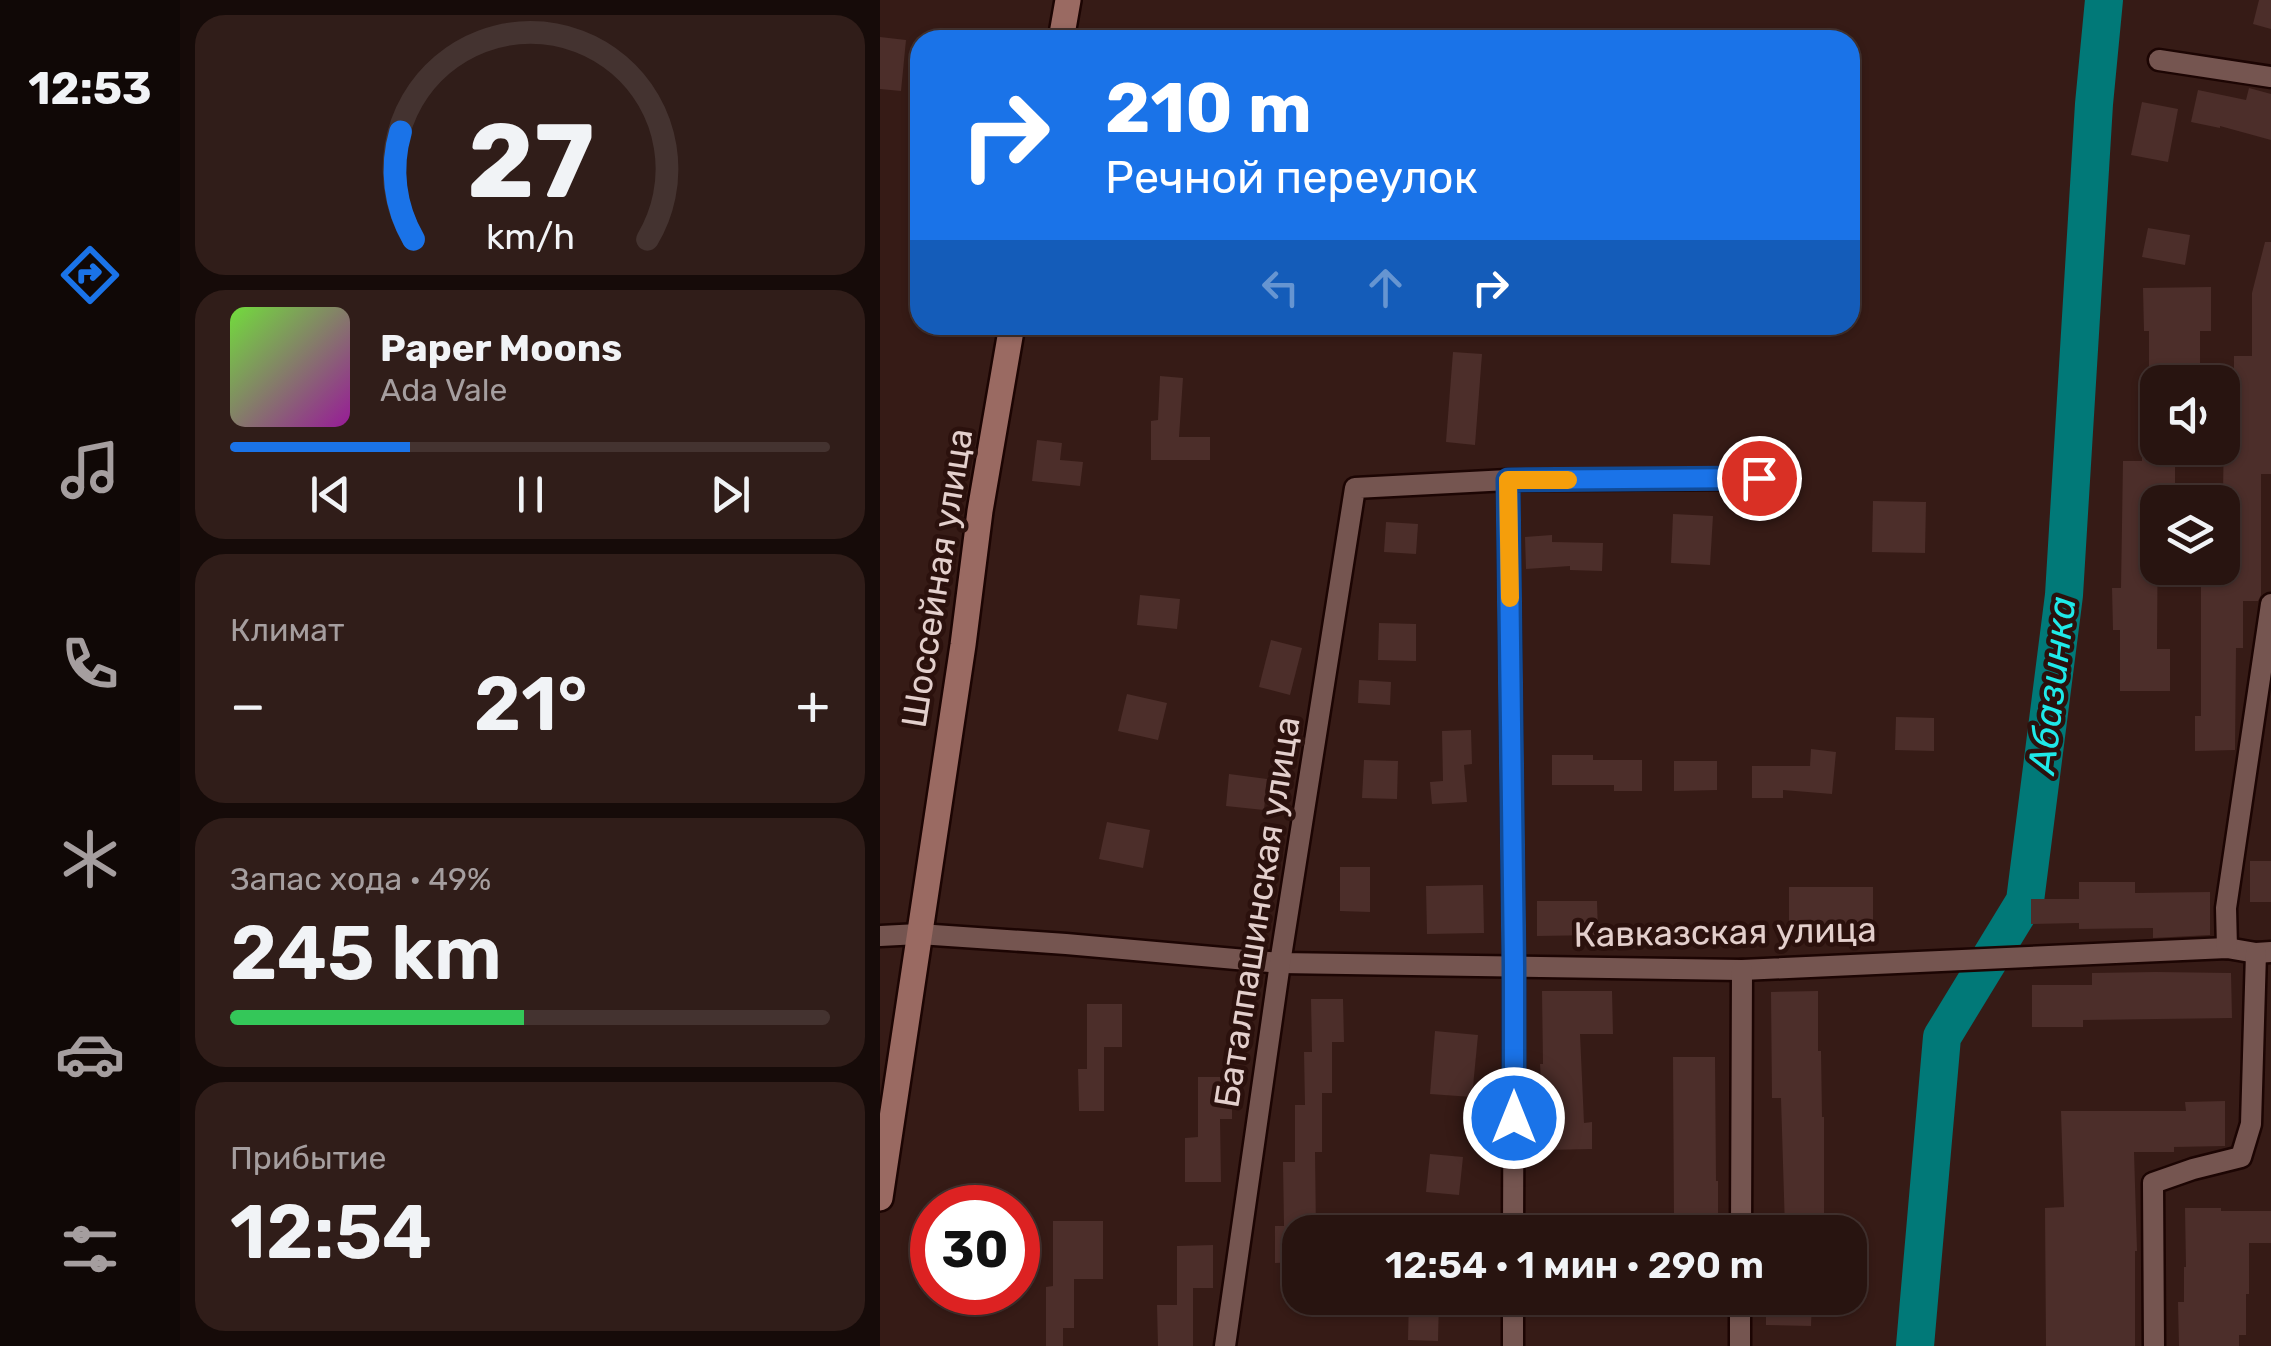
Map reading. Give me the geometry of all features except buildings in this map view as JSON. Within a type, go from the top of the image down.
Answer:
[{"type":"main road","points":[[1050,30],[1055,0]]},
{"type":"main road","points":[[1063,30],[1068,0]]},
{"type":"main road","name":"Шоссейная улица","points":[[880,1198],[913,934],[1002,335]]},
{"type":"main road","name":"Шоссейная улица","points":[[880,1119],[960,664],[980,511],[1010,335]]},
{"type":"street","points":[[2159,60],[2271,77]]},
{"type":"street","points":[[1513,1215],[1508,480],[1759,478]]},
{"type":"street","name":"Баталпашинская улица","points":[[1225,1346],[1355,488],[1508,480]]},
{"type":"street","points":[[2227,948],[2226,908],[2271,604]]},
{"type":"street","name":"Кавказская улица","points":[[880,936],[913,934],[1066,944],[1280,963],[1742,970],[2227,948],[2263,953]]},
{"type":"street","points":[[2154,1346],[2153,1183],[2241,1156],[2251,1124],[2263,953]]},
{"type":"street","points":[[1741,1215],[1742,970]]},
{"type":"street","points":[[1513,1315],[1513,1346]]},
{"type":"street","points":[[1740,1315],[1740,1346]]},
{"type":"waterway","name":"Абазинка","points":[[1915,1346],[1942,1037],[2025,901],[2064,595],[2094,104],[2104,0]]},
{"type":"slow traffic","points":[[1510,598],[1508,480],[1568,480]]},
{"type":"route","points":[[1514,1118],[1508,480],[1759,478]]}]
